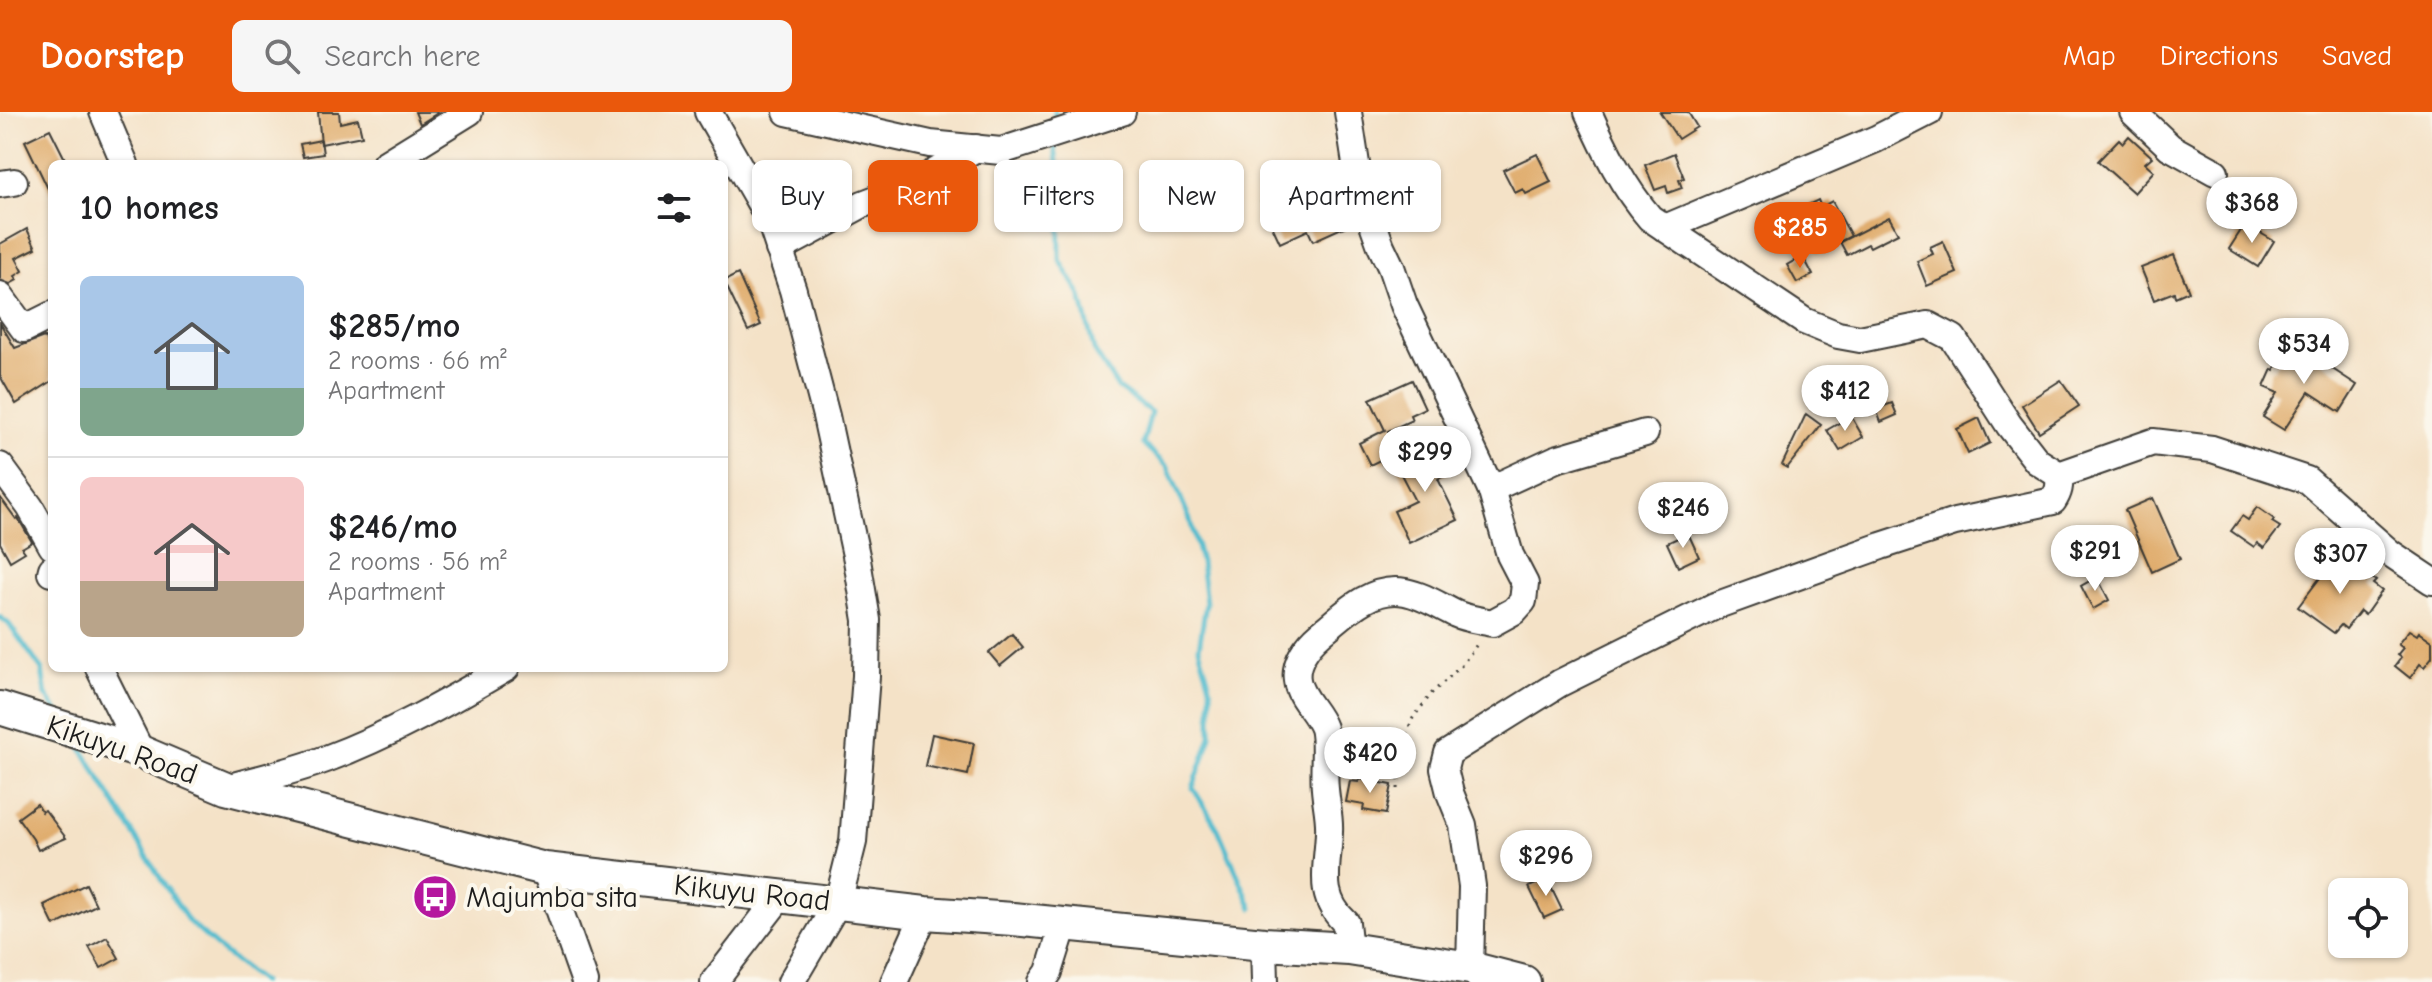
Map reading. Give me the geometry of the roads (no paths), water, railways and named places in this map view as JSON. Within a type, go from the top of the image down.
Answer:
[{"type":"main road","name":"Kikuyu Road","points":[[9,716],[141,752],[226,788],[545,869],[925,913],[1349,949],[1524,982]]},
{"type":"street","points":[[103,112],[123,160]]},
{"type":"street","points":[[391,160],[469,112]]},
{"type":"street","points":[[708,112],[770,220],[793,290],[826,416],[867,620],[866,676],[853,842],[838,902],[791,982]]},
{"type":"street","points":[[787,112],[930,144],[1001,151],[1122,112]]},
{"type":"street","points":[[1348,112],[1367,207],[1395,283],[1491,489],[1510,555],[1525,584],[1523,601],[1514,611],[1492,623],[1457,615],[1418,594],[1395,590],[1366,599],[1314,639],[1300,658],[1296,680],[1305,699],[1318,715],[1325,733],[1324,777],[1330,828],[1325,882],[1335,913],[1346,923],[1349,949]]},
{"type":"street","points":[[1588,112],[1608,157],[1633,199],[1650,218],[1804,321],[1838,335],[1860,339],[1928,325],[1953,338],[2009,425],[2037,461],[2059,475]]},
{"type":"street","points":[[1665,228],[1876,139],[1929,112]]},
{"type":"street","points":[[2133,112],[2170,147],[2215,172]]},
{"type":"street","points":[[779,249],[863,204],[915,184],[976,148]]},
{"type":"street","points":[[0,296],[24,329],[48,317]]},
{"type":"street","points":[[1491,489],[1556,459],[1645,433]]},
{"type":"street","points":[[2059,475],[2153,442],[2212,449],[2307,480],[2390,553],[2432,581]]},
{"type":"street","points":[[0,466],[30,507],[48,539]]},
{"type":"street","points":[[1478,975],[1472,886],[1463,825],[1444,769],[1448,753],[1560,683],[1715,606],[1955,522],[2053,501],[2060,485],[2059,475]]},
{"type":"street","points":[[101,672],[141,752]]},
{"type":"street","points":[[226,788],[324,760],[376,738],[434,711],[499,672]]},
{"type":"street","points":[[545,869],[585,982]]},
{"type":"street","points":[[714,982],[779,898]]},
{"type":"street","points":[[894,982],[925,913]]},
{"type":"street","points":[[1042,982],[1049,972],[1064,924]]},
{"type":"street","points":[[1264,944],[1265,982]]},
{"type":"waterway","points":[[1054,124],[1055,112]]},
{"type":"waterway","points":[[1054,142],[1059,174],[1060,260],[1081,296],[1094,350],[1118,388],[1151,412],[1143,444],[1168,467],[1190,520],[1201,562],[1206,603],[1199,648],[1211,689],[1211,736],[1193,788],[1218,829],[1252,908]]},
{"type":"waterway","points":[[0,617],[9,624],[42,670],[46,695],[58,712]]},
{"type":"waterway","points":[[82,749],[189,922],[262,982]]},
{"type":"place","name":"Majumba sita","points":[[435,897]]}]
